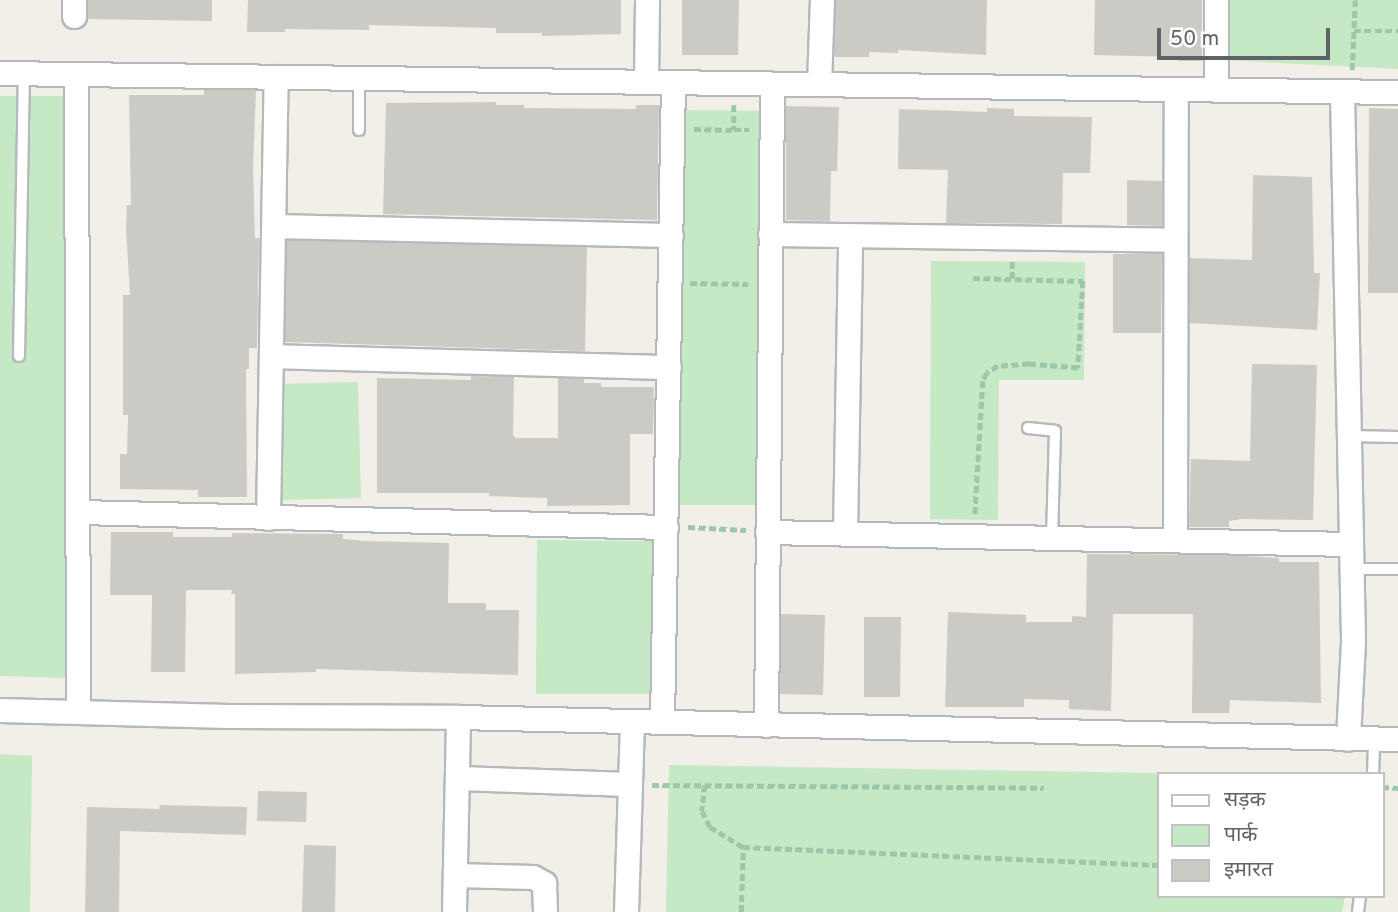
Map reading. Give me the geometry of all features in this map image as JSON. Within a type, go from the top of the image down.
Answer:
[{"type":"street","points":[[646,82],[647,0]]},
{"type":"street","points":[[819,84],[822,0]]},
{"type":"street","points":[[1216,0],[1216,90]]},
{"type":"street","points":[[0,73],[1398,92]]},
{"type":"street","points":[[76,74],[80,512],[78,711]]},
{"type":"street","points":[[268,518],[276,77]]},
{"type":"street","points":[[662,722],[673,82]]},
{"type":"street","points":[[766,725],[772,84]]},
{"type":"street","points":[[1175,540],[1176,89]]},
{"type":"street","points":[[1347,92],[1353,642],[1348,739]]},
{"type":"street","points":[[274,226],[671,235]]},
{"type":"street","points":[[770,234],[1175,240]]},
{"type":"street","points":[[845,533],[850,235]]},
{"type":"street","points":[[271,356],[669,367]]},
{"type":"street","points":[[80,512],[666,527]]},
{"type":"street","points":[[767,531],[1350,544]]},
{"type":"street","points":[[0,710],[228,716],[632,720],[1398,739]]},
{"type":"street","points":[[454,912],[458,717]]},
{"type":"street","points":[[626,912],[632,720]]},
{"type":"street","points":[[457,778],[630,784]]},
{"type":"street","points":[[455,875],[533,877],[544,883],[545,912]]},
{"type":"lane","points":[[19,356],[24,73]]},
{"type":"lane","points":[[359,78],[359,130]]},
{"type":"lane","points":[[1028,428],[1055,431],[1052,538]]},
{"type":"lane","points":[[1349,436],[1398,437]]},
{"type":"lane","points":[[1351,569],[1398,569]]},
{"type":"lane","points":[[1373,772],[1374,739]]},
{"type":"path","points":[[1347,92],[1355,0]]},
{"type":"path","points":[[1354,31],[1398,32]]},
{"type":"path","points":[[734,83],[734,130]]},
{"type":"path","points":[[686,129],[754,130]]},
{"type":"path","points":[[683,283],[751,284],[751,272]]},
{"type":"path","points":[[973,278],[1083,281],[1077,368],[1029,364],[998,366],[987,373],[983,381],[974,536]]},
{"type":"path","points":[[666,527],[767,531]]},
{"type":"path","points":[[630,784],[1044,788]]},
{"type":"path","points":[[705,785],[702,811],[710,827],[743,847],[1156,865]]},
{"type":"path","points":[[741,912],[743,847]]},
{"type":"green space","points":[[1223,0],[1398,0],[1398,69],[1221,60]]},
{"type":"green space","points":[[0,96],[71,96],[65,678],[0,676]]},
{"type":"green space","points":[[671,110],[763,111],[761,505],[669,505]]},
{"type":"green space","points":[[931,261],[1085,262],[1084,380],[999,380],[998,520],[930,519]]},
{"type":"green space","points":[[358,382],[361,498],[281,500],[277,384]]},
{"type":"green space","points":[[537,540],[655,541],[653,694],[536,694]]},
{"type":"green space","points":[[0,754],[32,756],[30,912],[0,912]]},
{"type":"green space","points":[[669,765],[1156,773],[1156,898],[1345,898],[1342,912],[666,912]]},
{"type":"building","points":[[88,0],[212,0],[212,21],[87,19]]},
{"type":"building","points":[[248,0],[621,0],[621,34],[542,36],[542,33],[496,33],[496,28],[369,25],[369,30],[285,29],[285,32],[247,32]]},
{"type":"building","points":[[682,0],[739,0],[738,55],[682,55]]},
{"type":"building","points":[[836,0],[987,0],[986,55],[898,50],[898,53],[869,52],[869,57],[834,57]]},
{"type":"building","points":[[1095,0],[1202,0],[1202,61],[1178,61],[1178,57],[1094,55]]},
{"type":"building","points":[[204,90],[256,90],[253,169],[255,238],[259,238],[257,348],[249,348],[249,369],[246,369],[247,497],[198,497],[198,490],[120,489],[120,454],[127,454],[128,415],[123,415],[123,295],[130,295],[126,229],[127,205],[131,205],[129,95],[204,95]]},
{"type":"building","points":[[496,102],[496,105],[524,105],[524,108],[636,109],[636,105],[659,105],[657,220],[383,214],[386,103]]},
{"type":"building","points":[[786,106],[839,107],[837,171],[831,171],[830,221],[786,220]]},
{"type":"building","points":[[987,108],[1014,109],[1014,116],[1092,117],[1090,173],[1063,173],[1062,224],[946,223],[948,170],[898,169],[899,109],[987,112]]},
{"type":"building","points":[[1369,108],[1398,109],[1398,293],[1368,293]]},
{"type":"building","points":[[1253,175],[1312,177],[1314,273],[1320,273],[1317,330],[1189,323],[1190,258],[1252,260]]},
{"type":"building","points":[[1127,180],[1162,181],[1162,226],[1127,225]]},
{"type":"building","points":[[287,240],[587,247],[585,351],[285,342]]},
{"type":"building","points":[[1113,254],[1162,254],[1161,333],[1113,333]]},
{"type":"building","points":[[1252,364],[1317,365],[1313,520],[1242,519],[1229,521],[1229,527],[1189,527],[1191,459],[1250,461]]},
{"type":"building","points":[[471,376],[514,377],[513,435],[516,438],[558,438],[558,378],[584,379],[584,383],[601,383],[601,387],[654,387],[653,434],[630,434],[630,505],[547,506],[547,498],[489,496],[489,493],[377,493],[377,378],[471,380]]},
{"type":"building","points":[[111,532],[173,532],[173,537],[232,537],[232,533],[343,534],[343,539],[365,541],[449,543],[448,603],[486,603],[486,610],[519,610],[518,675],[316,669],[316,672],[235,674],[235,594],[231,594],[232,590],[186,590],[185,672],[151,672],[152,595],[110,595]]},
{"type":"building","points":[[1087,554],[1228,555],[1279,558],[1279,562],[1319,562],[1321,703],[1230,700],[1229,713],[1192,713],[1193,614],[1113,614],[1111,711],[1069,709],[1069,700],[1024,699],[1024,707],[945,707],[948,612],[1026,615],[1026,622],[1072,622],[1072,616],[1086,617]]},
{"type":"building","points":[[781,614],[825,615],[823,695],[780,694]]},
{"type":"building","points":[[864,617],[901,617],[900,697],[864,697]]},
{"type":"building","points":[[258,791],[307,792],[306,822],[257,821]]},
{"type":"building","points":[[160,805],[247,807],[246,835],[120,831],[119,912],[85,912],[87,807],[159,809]]},
{"type":"building","points":[[304,845],[336,846],[335,912],[302,912]]}]
